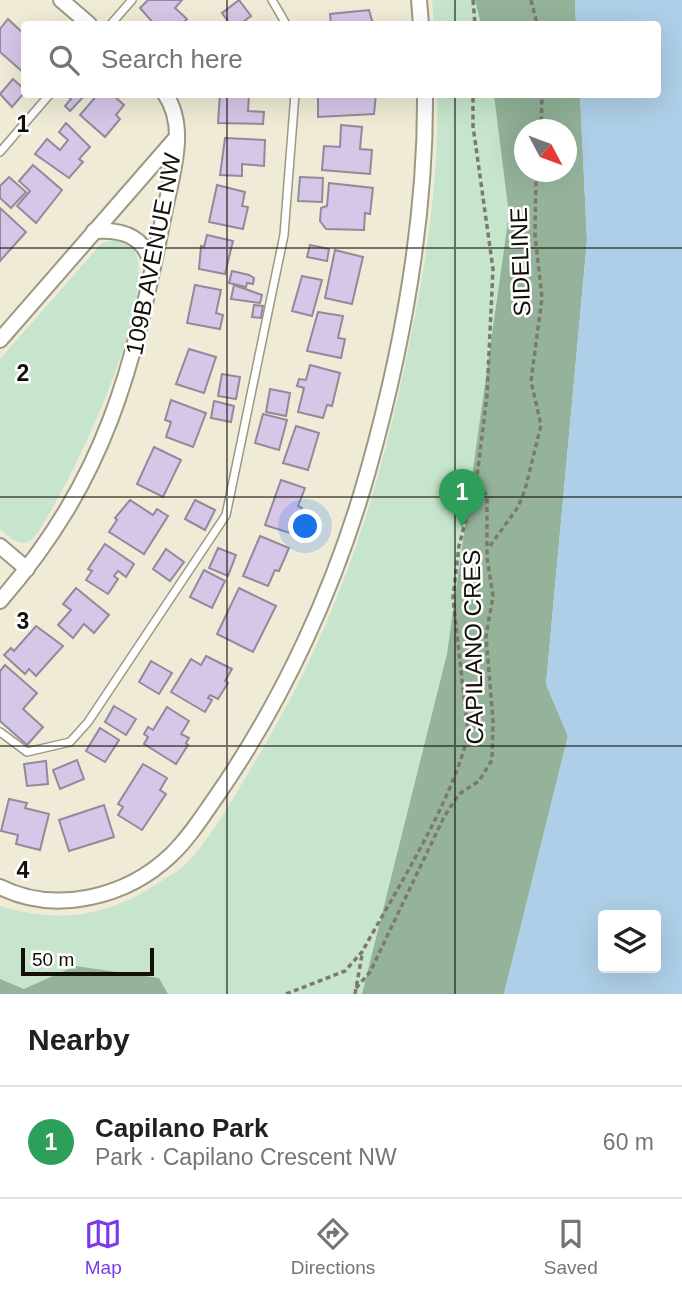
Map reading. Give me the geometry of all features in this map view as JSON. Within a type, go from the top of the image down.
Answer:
[{"type":"street","points":[[61,0],[86,21]]},
{"type":"street","points":[[419,0],[421,21]]},
{"type":"street","points":[[168,98],[177,120],[176,138]]},
{"type":"street","points":[[0,887],[26,898],[62,901],[97,896],[137,881],[171,856],[233,773],[286,678],[341,550],[379,428],[416,235],[423,165],[425,98]]},
{"type":"street","name":"109B AVENUE NW","points":[[0,340],[176,138]]},
{"type":"street","name":"109B AVENUE NW","points":[[0,601],[27,569],[81,486],[112,420],[136,348],[176,138]]},
{"type":"street","points":[[94,232],[123,232],[135,238],[149,253],[153,268]]},
{"type":"street","points":[[0,546],[27,569]]},
{"type":"lane","points":[[114,21],[132,0]]},
{"type":"lane","points":[[272,0],[284,21]]},
{"type":"lane","points":[[0,152],[47,98]]},
{"type":"lane","points":[[0,732],[27,752],[70,742],[105,699],[226,515],[284,235],[295,98]]},
{"type":"path","points":[[473,0],[475,21]]},
{"type":"path","points":[[531,0],[536,21]]},
{"type":"path","points":[[286,994],[345,971],[362,953],[437,813],[463,755],[468,718],[453,598],[459,546],[477,476],[487,395],[493,269],[473,125],[473,98]]},
{"type":"path","points":[[541,119],[542,98]]},
{"type":"path","name":"SIDELINE","points":[[490,546],[521,499],[531,473],[541,425],[531,381],[542,298],[535,235],[536,182]]},
{"type":"path","name":"CAPILANO CRES","points":[[355,991],[370,972],[444,817],[459,794],[480,780],[492,760],[493,721],[486,636],[493,596],[487,558],[490,546],[488,497],[477,476]]},
{"type":"path","points":[[355,991],[362,953]]},
{"type":"green space","points":[[432,0],[575,0],[576,21],[434,21]]},
{"type":"green space","points":[[475,0],[575,0],[576,21],[480,21]]},
{"type":"green space","points":[[437,98],[580,98],[587,240],[546,684],[504,994],[0,994],[0,906],[22,912],[63,916],[102,910],[140,894],[183,867],[229,805],[281,717],[330,614],[368,509],[384,454],[416,310],[434,188]]},
{"type":"green space","points":[[494,98],[580,98],[587,240],[546,684],[568,736],[504,994],[362,994],[447,654],[509,214]]},
{"type":"green space","points":[[114,240],[132,247],[139,269],[136,301],[126,340],[112,382],[60,495],[34,538],[24,543],[16,541],[0,529],[0,359],[102,243]]},
{"type":"green space","points":[[75,966],[159,978],[168,994],[0,994],[0,979],[24,989]]},
{"type":"water","points":[[575,0],[682,0],[682,994],[504,994],[568,736],[546,684],[587,241],[580,98],[661,98],[661,21],[576,21]]},
{"type":"building","points":[[148,0],[182,0],[175,8],[187,19],[151,21],[140,8]]},
{"type":"building","points":[[239,0],[251,16],[244,21],[228,21],[222,13]]},
{"type":"building","points":[[369,10],[372,21],[331,21],[330,14]]},
{"type":"building","points":[[8,19],[21,31],[21,70],[0,52],[0,29]]},
{"type":"building","points":[[13,79],[21,86],[21,96],[12,107],[0,94]]},
{"type":"building","points":[[82,98],[70,111],[65,106],[71,99]]},
{"type":"building","points":[[95,98],[116,98],[124,105],[116,115],[120,119],[105,137],[80,115]]},
{"type":"building","points":[[220,98],[249,98],[248,111],[264,112],[263,124],[218,123]]},
{"type":"building","points":[[318,98],[376,98],[374,114],[318,117]]},
{"type":"building","points":[[66,123],[90,147],[79,159],[83,162],[69,178],[35,154],[47,139],[60,150],[68,140],[59,132]]},
{"type":"building","points":[[341,125],[362,127],[360,149],[372,150],[370,174],[322,170],[324,146],[340,147]]},
{"type":"building","points":[[225,138],[265,140],[264,166],[242,164],[242,176],[220,175]]},
{"type":"building","points":[[33,165],[62,190],[36,223],[17,206],[30,191],[19,181]]},
{"type":"building","points":[[9,177],[26,192],[11,208],[0,198],[0,186]]},
{"type":"building","points":[[300,177],[323,178],[322,202],[298,201]]},
{"type":"building","points":[[329,183],[373,188],[370,214],[365,213],[364,230],[326,229],[320,221],[321,208],[327,206]]},
{"type":"building","points":[[217,185],[245,192],[242,206],[248,207],[243,229],[209,222]]},
{"type":"building","points":[[0,208],[26,232],[0,261]]},
{"type":"building","points":[[207,235],[233,241],[225,274],[199,269],[201,246],[204,247]]},
{"type":"building","points":[[310,245],[329,249],[327,261],[307,257]]},
{"type":"building","points":[[335,250],[363,257],[352,304],[325,298]]},
{"type":"building","points":[[232,271],[254,278],[253,284],[247,283],[246,287],[229,283]]},
{"type":"building","points":[[302,276],[322,280],[312,316],[292,311]]},
{"type":"building","points":[[195,285],[221,290],[216,313],[223,315],[220,329],[187,323]]},
{"type":"building","points":[[234,285],[262,295],[260,303],[231,299]]},
{"type":"building","points":[[254,305],[263,306],[261,318],[252,317]]},
{"type":"building","points":[[318,312],[343,316],[338,338],[345,339],[341,358],[307,351]]},
{"type":"building","points":[[189,349],[216,357],[204,393],[176,384]]},
{"type":"building","points":[[310,365],[340,373],[332,406],[327,405],[323,418],[298,412],[304,388],[297,386],[299,379],[306,380]]},
{"type":"building","points":[[222,374],[240,377],[236,399],[218,396]]},
{"type":"building","points":[[270,389],[290,393],[286,416],[266,412]]},
{"type":"building","points":[[171,400],[206,413],[193,447],[166,437],[171,422],[165,420]]},
{"type":"building","points":[[214,401],[234,406],[231,422],[211,418]]},
{"type":"building","points":[[263,414],[287,420],[279,450],[255,443]]},
{"type":"building","points":[[296,426],[319,433],[308,470],[283,463]]},
{"type":"building","points":[[154,447],[181,460],[163,497],[137,484]]},
{"type":"building","points":[[281,480],[305,488],[298,506],[302,508],[290,533],[265,525]]},
{"type":"building","points":[[130,500],[153,515],[157,509],[168,516],[144,554],[109,532],[117,520],[115,518]]},
{"type":"building","points":[[195,500],[215,510],[205,530],[185,519]]},
{"type":"building","points":[[260,536],[289,548],[279,571],[275,570],[268,586],[243,576]]},
{"type":"building","points":[[105,544],[134,564],[126,577],[118,571],[114,576],[118,579],[108,594],[86,580],[92,571],[88,569]]},
{"type":"building","points":[[218,548],[236,555],[228,576],[209,568]]},
{"type":"building","points":[[166,549],[184,562],[170,581],[153,569]]},
{"type":"building","points":[[204,570],[225,581],[212,608],[190,597]]},
{"type":"building","points":[[76,588],[109,615],[94,633],[84,624],[73,638],[58,625],[71,610],[63,604]]},
{"type":"building","points":[[239,588],[276,606],[253,652],[217,634]]},
{"type":"building","points":[[36,626],[63,646],[36,676],[29,669],[25,674],[4,655],[11,648],[14,651]]},
{"type":"building","points":[[206,656],[232,669],[225,681],[228,683],[218,699],[210,695],[208,698],[212,700],[205,712],[171,692],[191,659],[201,665]]},
{"type":"building","points":[[151,661],[172,673],[159,694],[139,682]]},
{"type":"building","points":[[5,665],[37,693],[23,709],[43,727],[27,745],[0,721],[0,671]]},
{"type":"building","points":[[114,706],[136,719],[126,735],[105,722]]},
{"type":"building","points":[[167,707],[189,721],[181,734],[189,738],[186,743],[188,745],[176,764],[144,744],[148,737],[144,734],[148,727],[153,730]]},
{"type":"building","points":[[100,728],[119,740],[105,762],[86,751]]},
{"type":"building","points":[[77,760],[84,779],[60,789],[53,770]]},
{"type":"building","points":[[46,761],[48,784],[27,786],[24,764]]},
{"type":"building","points":[[143,764],[167,778],[160,790],[166,794],[142,830],[118,815],[123,807],[118,804]]},
{"type":"building","points":[[9,799],[27,803],[25,808],[49,814],[40,850],[16,844],[18,835],[1,831]]},
{"type":"building","points":[[104,805],[114,837],[69,851],[59,820]]},
{"type":"place","name":"Capilano Park","points":[[462,527]]}]
